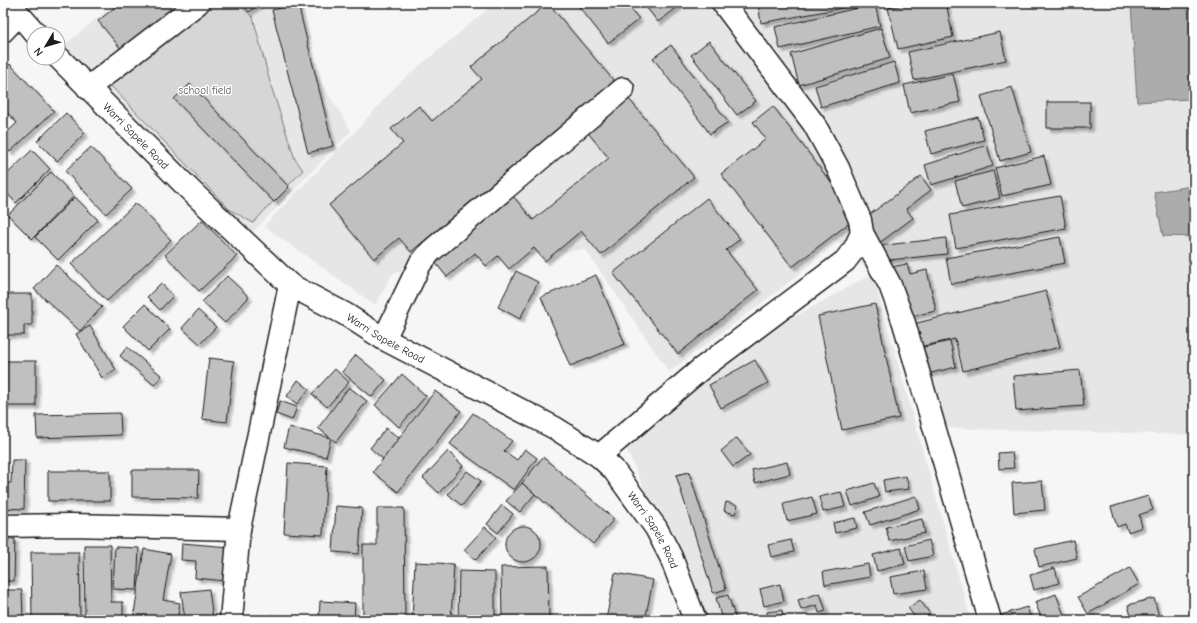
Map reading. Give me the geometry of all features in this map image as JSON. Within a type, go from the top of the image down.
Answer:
[{"type":"street","points":[[88,88],[198,3]]},
{"type":"street","points":[[723,3],[814,124],[838,168],[860,220],[862,233],[890,285],[904,323],[990,620]]},
{"type":"street","points":[[3,31],[14,9],[29,26]]},
{"type":"street","name":"Warri Sapele Road","points":[[66,65],[189,189],[290,285],[345,314],[384,338],[555,428],[599,456],[614,469],[656,528],[671,558],[695,620]]},
{"type":"street","points":[[384,338],[420,264],[431,251],[623,89]]},
{"type":"street","points":[[599,456],[701,369],[845,261],[855,248],[862,233]]},
{"type":"street","points":[[231,620],[239,529],[290,285]]},
{"type":"street","points":[[3,526],[71,525],[239,529]]},
{"type":"shaded area","name":"school field","points":[[116,3],[273,3],[351,131],[248,237],[66,49],[66,44]]},
{"type":"shaded area","points":[[495,3],[1177,3],[1194,123],[1194,435],[948,428],[881,283],[873,276],[971,620],[703,620],[626,448],[654,421],[761,335],[872,274],[838,242],[783,287],[669,372],[585,249],[393,273],[375,305],[264,226],[355,132],[398,84]]},
{"type":"shaded area","points":[[1131,3],[1194,3],[1194,237],[1163,236],[1154,192],[1192,186],[1190,99],[1137,102]]},
{"type":"green space","name":"school field","points":[[205,3],[237,3],[253,17],[271,86],[295,159],[303,170],[253,223],[229,209],[109,84],[122,72],[143,60],[151,48]]},
{"type":"building","points":[[120,3],[179,3],[122,50],[98,21]]},
{"type":"building","points":[[241,3],[261,3],[249,12]]},
{"type":"building","points":[[548,3],[614,81],[411,252],[399,238],[374,259],[329,205],[403,143],[391,129],[419,106],[432,121],[482,79],[471,67]]},
{"type":"building","points":[[576,3],[626,3],[639,19],[608,43]]},
{"type":"building","points":[[643,3],[683,3],[658,22]]},
{"type":"building","points":[[758,3],[870,3],[761,23]]},
{"type":"building","points":[[911,3],[946,3],[953,37],[898,49],[888,8]]},
{"type":"building","points":[[298,4],[333,146],[308,153],[272,10]]},
{"type":"building","points":[[875,4],[880,26],[780,49],[775,27]]},
{"type":"building","points":[[881,28],[890,58],[799,85],[791,54]]},
{"type":"building","points":[[1000,32],[1006,60],[914,80],[908,52]]},
{"type":"building","points":[[709,41],[756,101],[737,115],[691,55]]},
{"type":"building","points":[[671,45],[728,122],[710,134],[653,58]]},
{"type":"building","points":[[894,62],[900,83],[821,107],[815,86]]},
{"type":"building","points":[[10,64],[54,111],[10,152],[3,144],[3,136],[17,123],[3,108],[3,70]]},
{"type":"building","points":[[953,74],[960,102],[910,113],[904,85]]},
{"type":"building","points":[[190,84],[289,187],[274,202],[174,99]]},
{"type":"building","points":[[1012,87],[1031,152],[1000,161],[981,96]]},
{"type":"building","points":[[629,99],[694,177],[601,255],[581,231],[545,261],[534,248],[509,269],[498,256],[486,266],[475,253],[447,277],[434,261],[513,196],[533,220],[609,158],[588,133]]},
{"type":"building","points":[[1047,102],[1090,102],[1090,128],[1047,128]]},
{"type":"building","points":[[773,106],[857,217],[792,267],[721,174],[766,139],[753,122]]},
{"type":"building","points":[[66,113],[85,133],[57,161],[37,141]]},
{"type":"building","points":[[978,117],[984,140],[931,154],[925,131]]},
{"type":"building","points":[[987,145],[993,166],[931,185],[925,165]]},
{"type":"building","points":[[91,147],[132,189],[106,214],[65,171]]},
{"type":"building","points":[[32,150],[50,169],[16,203],[3,189],[3,178]]},
{"type":"building","points":[[1044,156],[1051,185],[1002,196],[995,168]]},
{"type":"building","points":[[993,171],[1000,198],[962,208],[955,181]]},
{"type":"building","points":[[51,172],[74,196],[32,239],[8,215]]},
{"type":"building","points":[[921,176],[931,190],[906,209],[913,218],[878,244],[861,221]]},
{"type":"building","points":[[1060,196],[1066,228],[956,248],[950,215]]},
{"type":"building","points":[[75,197],[98,220],[58,260],[35,237]]},
{"type":"building","points":[[707,198],[740,239],[726,250],[758,290],[678,354],[613,273]]},
{"type":"building","points":[[136,203],[171,240],[107,301],[71,264]]},
{"type":"building","points":[[202,220],[237,256],[199,291],[165,255]]},
{"type":"building","points":[[1060,237],[1065,263],[951,284],[946,258]]},
{"type":"building","points":[[946,238],[947,254],[880,261],[878,246]]},
{"type":"building","points":[[907,264],[910,274],[927,270],[936,311],[903,318],[891,267]]},
{"type":"building","points":[[56,265],[102,307],[80,331],[34,289]]},
{"type":"building","points":[[516,271],[538,282],[520,319],[498,307]]},
{"type":"building","points":[[596,275],[625,344],[570,366],[541,297]]},
{"type":"building","points":[[227,276],[249,297],[225,323],[202,302]]},
{"type":"building","points":[[161,283],[173,296],[160,310],[147,297]]},
{"type":"building","points":[[1046,291],[1060,347],[963,371],[955,339],[919,347],[913,324]]},
{"type":"building","points":[[3,294],[32,294],[32,325],[24,325],[24,335],[3,335]]},
{"type":"building","points":[[145,304],[170,329],[148,351],[123,326]]},
{"type":"building","points":[[875,304],[899,418],[842,430],[818,316]]},
{"type":"building","points":[[198,310],[216,327],[200,344],[182,328]]},
{"type":"building","points":[[90,326],[116,370],[102,378],[76,334]]},
{"type":"building","points":[[950,341],[956,367],[927,374],[920,348]]},
{"type":"building","points":[[127,347],[162,376],[154,385],[120,356]]},
{"type":"building","points":[[356,355],[386,380],[372,397],[342,372]]},
{"type":"building","points":[[209,358],[234,361],[227,422],[202,419]]},
{"type":"building","points":[[755,360],[768,383],[721,408],[709,385]]},
{"type":"building","points":[[4,361],[36,361],[36,406],[4,406]]},
{"type":"building","points":[[335,369],[349,382],[327,407],[312,394]]},
{"type":"building","points":[[1080,370],[1084,406],[1016,411],[1013,376]]},
{"type":"building","points":[[402,374],[426,396],[399,427],[375,405]]},
{"type":"building","points":[[298,380],[309,389],[297,404],[287,396]]},
{"type":"building","points":[[349,387],[367,401],[336,442],[318,428]]},
{"type":"building","points":[[435,391],[461,411],[398,492],[373,472]]},
{"type":"building","points":[[280,401],[297,407],[292,420],[276,414]]},
{"type":"building","points":[[120,413],[121,435],[37,438],[36,415]]},
{"type":"building","points":[[473,413],[512,441],[504,451],[517,460],[525,449],[537,458],[514,490],[450,444]]},
{"type":"building","points":[[289,427],[331,438],[326,457],[284,447]]},
{"type":"building","points":[[386,428],[399,438],[383,459],[370,448]]},
{"type":"building","points":[[737,438],[750,455],[733,467],[721,451]]},
{"type":"building","points":[[448,451],[463,466],[439,493],[423,478]]},
{"type":"building","points":[[1012,452],[1014,468],[999,469],[998,453]]},
{"type":"building","points":[[543,457],[614,519],[593,544],[522,483]]},
{"type":"building","points":[[12,460],[25,460],[24,509],[3,508],[3,483],[11,483]]},
{"type":"building","points":[[787,462],[790,474],[755,483],[752,470]]},
{"type":"building","points":[[288,463],[327,466],[323,535],[284,533]]},
{"type":"building","points":[[132,470],[199,470],[198,498],[132,497]]},
{"type":"building","points":[[48,471],[110,471],[110,501],[48,501]]},
{"type":"building","points":[[467,471],[481,481],[462,506],[448,494]]},
{"type":"building","points":[[689,472],[726,589],[713,593],[676,475]]},
{"type":"building","points":[[906,476],[909,489],[885,492],[883,480]]},
{"type":"building","points":[[1042,481],[1045,510],[1014,513],[1012,483]]},
{"type":"building","points":[[522,483],[535,494],[520,512],[506,501]]},
{"type":"building","points":[[874,483],[879,497],[852,506],[847,491]]},
{"type":"building","points":[[841,492],[845,507],[823,512],[819,497]]},
{"type":"building","points":[[916,496],[920,509],[870,525],[865,512]]},
{"type":"building","points":[[1148,496],[1153,510],[1139,515],[1142,527],[1128,532],[1125,524],[1117,527],[1111,507]]},
{"type":"building","points":[[812,497],[817,514],[787,521],[783,504]]},
{"type":"building","points":[[726,502],[738,505],[735,514],[724,511]]},
{"type":"building","points":[[502,505],[513,514],[498,533],[487,524]]},
{"type":"building","points":[[336,506],[362,508],[359,554],[333,552]]},
{"type":"building","points":[[377,508],[404,508],[405,620],[363,620],[363,545],[377,545]]},
{"type":"building","points":[[855,518],[857,528],[835,533],[833,523]]},
{"type":"building","points":[[922,519],[925,533],[889,541],[886,527]]},
{"type":"building","points":[[527,526],[536,531],[540,537],[540,551],[536,557],[527,562],[519,562],[510,557],[506,551],[505,540],[510,531],[516,527]]},
{"type":"building","points":[[485,527],[496,537],[476,560],[464,550]]},
{"type":"building","points":[[3,539],[15,539],[14,581],[3,581]]},
{"type":"building","points":[[791,540],[794,552],[771,557],[768,545]]},
{"type":"building","points":[[929,540],[933,556],[909,561],[905,546]]},
{"type":"building","points":[[1073,540],[1077,558],[1039,567],[1035,549]]},
{"type":"building","points":[[182,543],[229,547],[226,581],[195,578],[196,561],[181,560]]},
{"type":"building","points":[[84,545],[110,545],[111,602],[123,602],[123,620],[85,620]]},
{"type":"building","points":[[115,547],[139,548],[137,590],[113,589]]},
{"type":"building","points":[[901,548],[905,564],[877,571],[873,555]]},
{"type":"building","points":[[144,549],[171,554],[163,600],[180,603],[177,620],[133,620]]},
{"type":"building","points":[[31,552],[79,552],[80,620],[32,620]]},
{"type":"building","points":[[415,562],[454,564],[451,620],[412,620]]},
{"type":"building","points":[[868,564],[870,577],[825,585],[823,572]]},
{"type":"building","points":[[548,566],[549,620],[502,620],[501,567]]},
{"type":"building","points":[[1055,568],[1059,583],[1034,590],[1030,575]]},
{"type":"building","points":[[1130,568],[1139,584],[1088,614],[1078,597]]},
{"type":"building","points":[[459,571],[495,572],[495,620],[458,620]]},
{"type":"building","points":[[924,571],[927,589],[893,594],[890,577]]},
{"type":"building","points":[[615,573],[653,580],[645,620],[606,620]]},
{"type":"building","points":[[780,584],[784,601],[764,606],[760,589]]},
{"type":"building","points":[[209,589],[213,620],[185,620],[181,592]]},
{"type":"building","points":[[3,590],[22,590],[23,620],[3,620]]},
{"type":"building","points":[[820,593],[826,611],[819,613],[817,605],[801,610],[798,600]]},
{"type":"building","points":[[1056,594],[1064,615],[1052,620],[1042,620],[1035,602]]},
{"type":"building","points":[[728,595],[736,620],[722,620],[716,598]]},
{"type":"building","points":[[1154,598],[1160,620],[1132,620],[1128,605]]},
{"type":"building","points":[[920,600],[930,614],[923,620],[917,620],[908,608]]},
{"type":"building","points":[[320,601],[355,603],[354,620],[319,620]]},
{"type":"building","points":[[1027,607],[1031,620],[1002,620],[1001,615]]},
{"type":"building","points":[[782,610],[783,620],[769,620],[767,612]]},
{"type":"building","points":[[271,615],[314,620],[270,620]]}]
